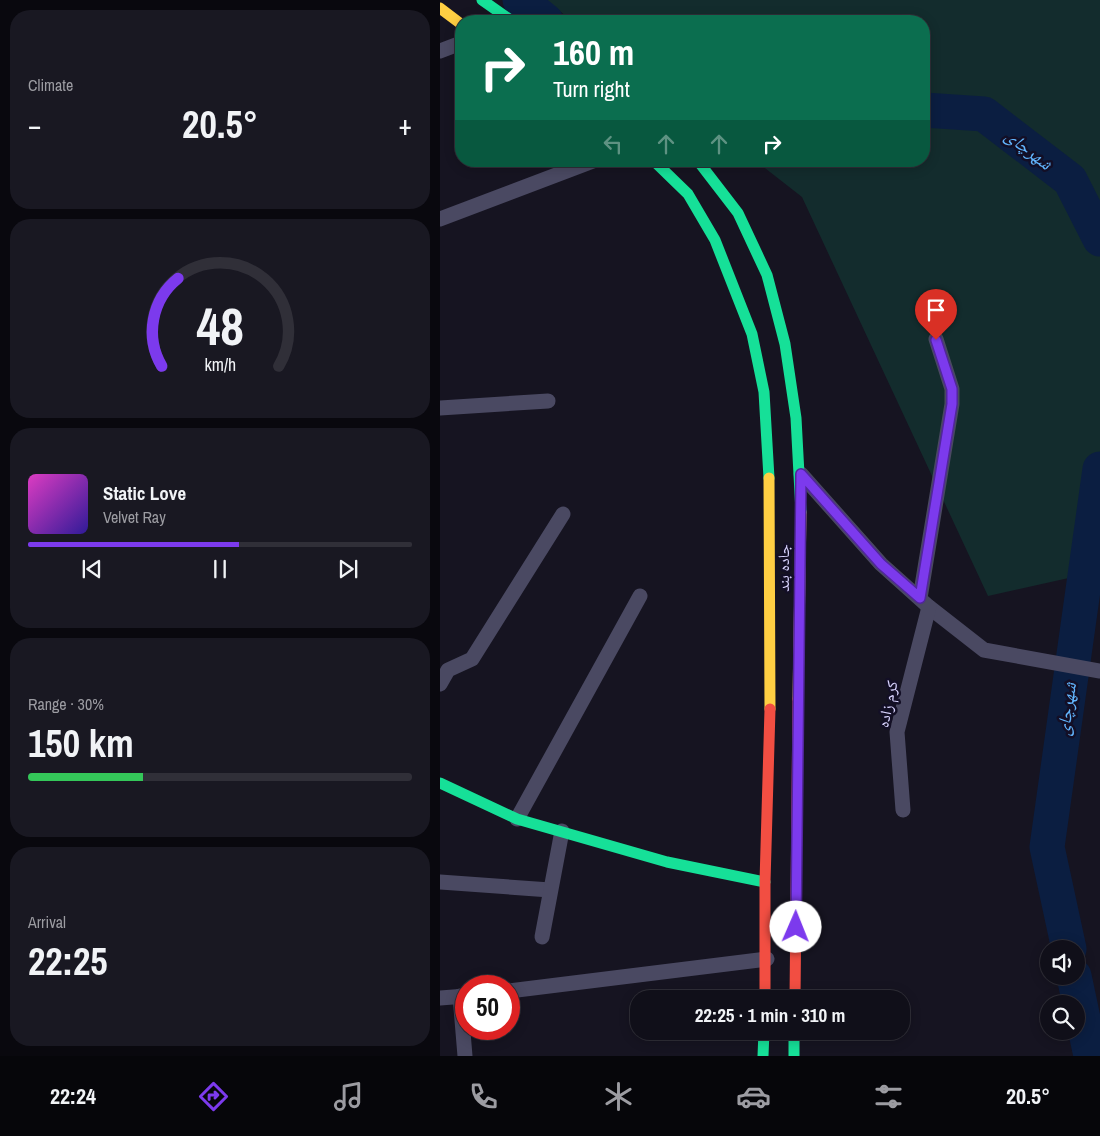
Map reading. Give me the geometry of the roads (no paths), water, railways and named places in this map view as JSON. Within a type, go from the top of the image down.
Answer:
[{"type":"main road","points":[[482,0],[503,15]]},
{"type":"main road","points":[[440,8],[455,19]]},
{"type":"main road","name":"جاده بند","points":[[660,167],[688,194],[716,240],[752,334],[764,392],[784,703],[795,990]]},
{"type":"main road","name":"جاده بند","points":[[704,167],[714,177],[749,232],[770,285],[790,371],[801,474],[800,619],[784,703],[765,882],[767,960],[765,990]]},
{"type":"main road","points":[[440,783],[517,818],[667,862],[765,882]]},
{"type":"main road","points":[[763,1056],[764,1040]]},
{"type":"main road","points":[[794,1040],[794,1056]]},
{"type":"street","points":[[440,51],[455,45]]},
{"type":"street","points":[[440,219],[577,167]]},
{"type":"street","name":"کرم زاده","points":[[903,810],[897,732],[924,602],[952,404],[952,389],[936,340]]},
{"type":"street","points":[[440,408],[548,401]]},
{"type":"street","points":[[801,474],[881,564],[924,602],[984,650],[1100,671]]},
{"type":"street","points":[[440,684],[448,670],[472,659],[563,514]]},
{"type":"street","points":[[517,818],[640,596]]},
{"type":"street","points":[[542,937],[562,831]]},
{"type":"street","points":[[440,882],[550,890]]},
{"type":"street","points":[[520,990],[767,960]]},
{"type":"street","points":[[440,998],[455,997]]},
{"type":"street","points":[[464,1040],[465,1056]]},
{"type":"waterway","name":"شهرچای","points":[[520,0],[539,15]]},
{"type":"waterway","name":"شهرچای","points":[[930,110],[984,114],[1070,180],[1100,239]]},
{"type":"waterway","name":"شهرچای","points":[[1067,940],[1047,847],[1100,469]]},
{"type":"waterway","name":"شهرچای","points":[[1076,985],[1091,1056]]}]
